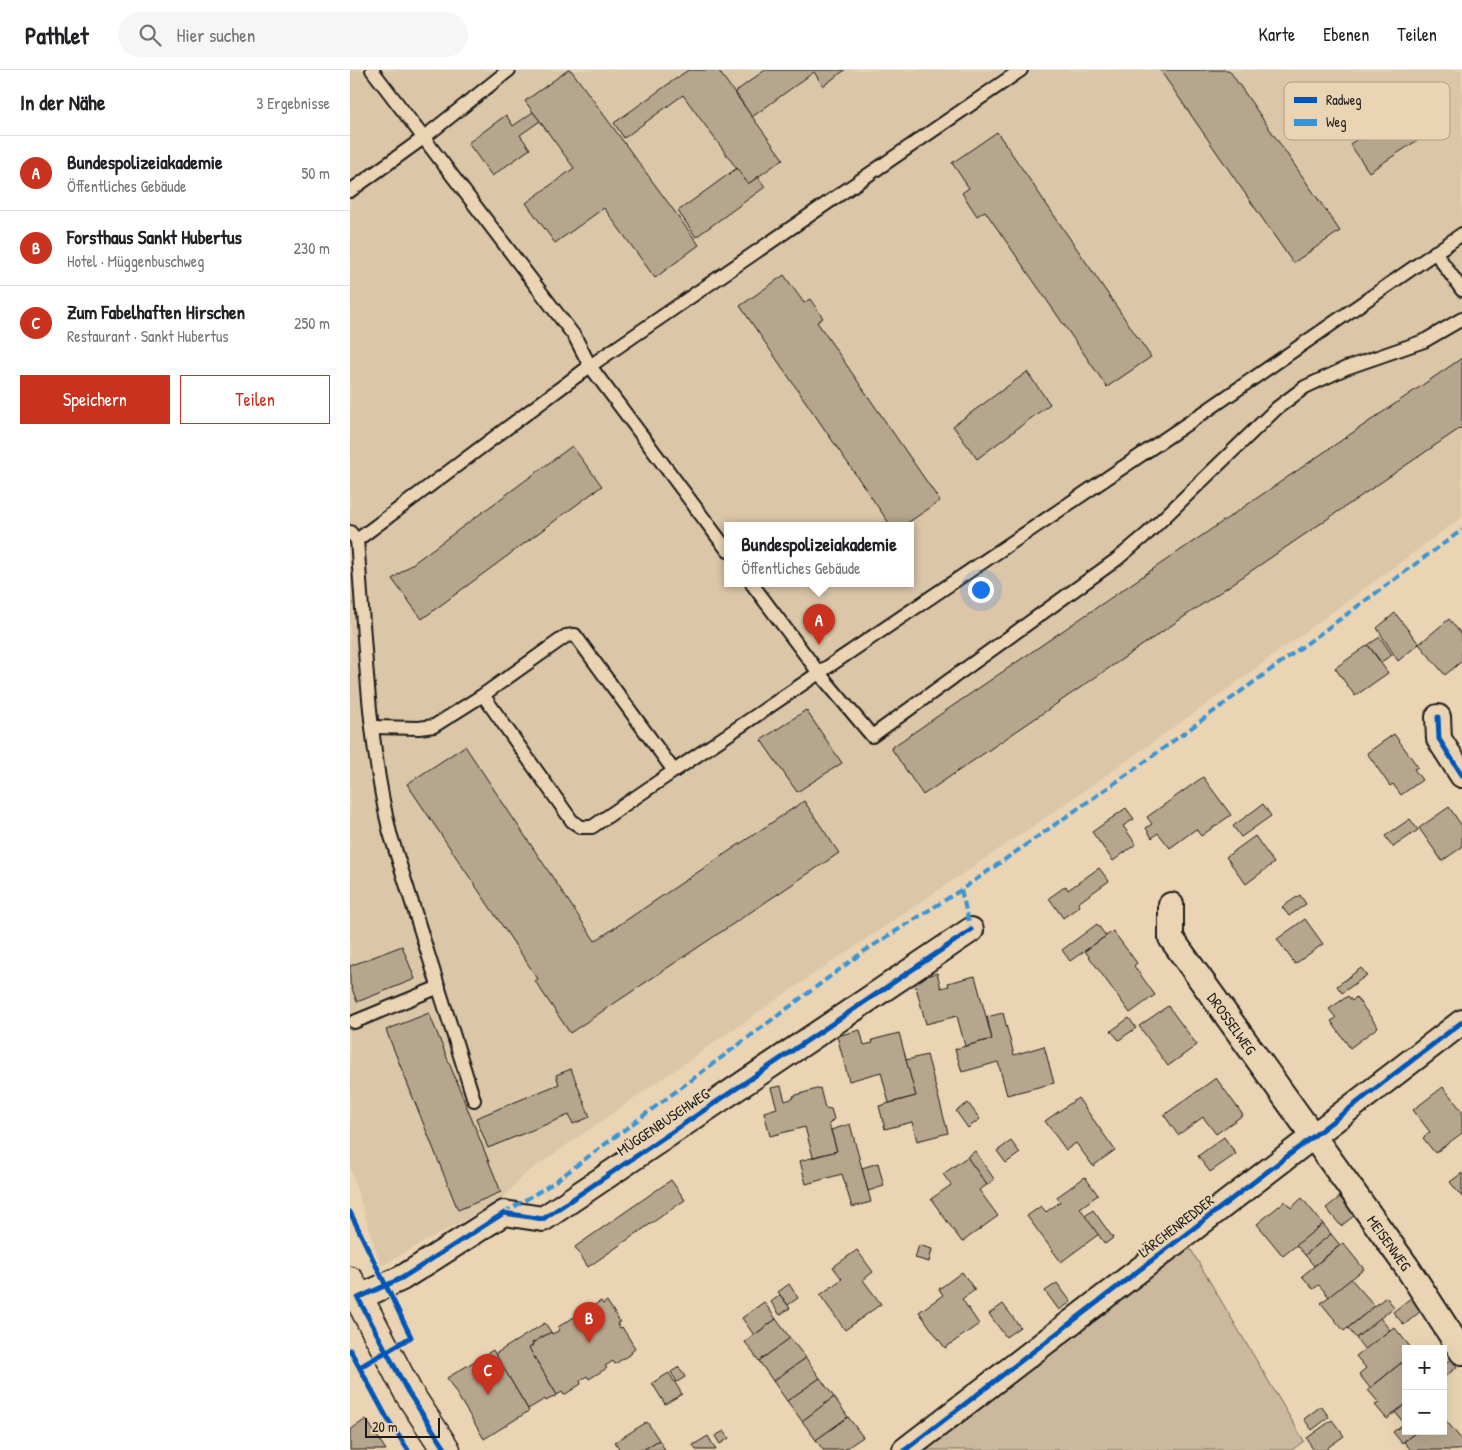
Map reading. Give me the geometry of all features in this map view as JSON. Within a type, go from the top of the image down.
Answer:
[{"type":"main road","points":[[353,1294],[408,1392],[446,1450]]},
{"type":"street","points":[[1438,717],[1438,740],[1462,775]]},
{"type":"street","name":"DROSSELWEG","points":[[1171,905],[1171,938],[1313,1136]]},
{"type":"street","name":"MÜGGENBUSCHWEG","points":[[353,1294],[402,1278],[504,1213],[543,1219],[971,930]]},
{"type":"street","name":"LÄRCHENREDDER","points":[[905,1450],[1462,1022]]},
{"type":"street","name":"MEISENWEG","points":[[1313,1136],[1407,1267],[1462,1352]]},
{"type":"lane","points":[[372,70],[422,139],[576,337],[590,366],[724,546]]},
{"type":"lane","points":[[350,191],[422,139],[509,70]]},
{"type":"lane","points":[[474,1100],[390,833],[382,800],[353,536],[590,366],[1021,70]]},
{"type":"lane","points":[[483,695],[572,821],[581,827],[592,827],[1208,409],[1462,234]]},
{"type":"lane","points":[[1435,252],[1462,290]]},
{"type":"lane","points":[[754,587],[819,673],[872,736],[1116,560],[1148,533],[1277,408],[1305,387],[1346,368],[1424,341],[1462,319]]},
{"type":"lane","points":[[373,728],[434,726],[483,695],[566,636],[576,635],[674,770]]},
{"type":"lane","points":[[354,1022],[439,987]]},
{"type":"shaded area","points":[[350,70],[1462,70],[1462,517],[1214,699],[1051,814],[780,997],[525,1174],[502,1199],[381,1266],[350,1168]]},
{"type":"shaded area","points":[[1187,1243],[1304,1441],[1292,1450],[923,1450]]},
{"type":"building","points":[[568,70],[571,70],[699,245],[655,278],[604,208],[555,243],[526,203],[574,168],[525,101]]},
{"type":"building","points":[[688,70],[718,70],[783,159],[748,184],[683,95],[624,138],[614,123]]},
{"type":"building","points":[[765,70],[845,70],[823,86],[814,72],[752,117],[735,92]]},
{"type":"building","points":[[1160,70],[1229,70],[1340,231],[1293,263]]},
{"type":"building","points":[[533,112],[540,121],[520,135],[530,149],[492,176],[468,143],[506,115],[513,126]]},
{"type":"building","points":[[997,132],[1151,357],[1107,387],[985,211],[977,216],[962,193],[969,188],[952,163]]},
{"type":"building","points":[[1356,140],[1418,140],[1369,172],[1350,144]]},
{"type":"building","points":[[737,168],[748,184],[758,177],[765,187],[696,237],[678,211]]},
{"type":"building","points":[[784,275],[804,303],[810,299],[823,318],[817,322],[940,501],[909,522],[888,522],[740,306]]},
{"type":"building","points":[[1462,358],[1462,427],[923,795],[891,748]]},
{"type":"building","points":[[1027,372],[1050,404],[977,459],[953,426]]},
{"type":"building","points":[[572,446],[602,486],[422,619],[392,579]]},
{"type":"building","points":[[1395,613],[1419,644],[1398,661],[1377,628]]},
{"type":"building","points":[[1449,619],[1462,635],[1462,661],[1445,675],[1419,644]]},
{"type":"building","points":[[1380,637],[1392,655],[1381,662],[1368,645]]},
{"type":"building","points":[[1368,645],[1388,673],[1355,696],[1335,668]]},
{"type":"building","points":[[806,710],[842,763],[797,792],[761,740]]},
{"type":"building","points":[[1394,734],[1418,767],[1414,769],[1422,780],[1401,795],[1393,784],[1390,786],[1367,753]]},
{"type":"building","points":[[465,746],[595,941],[804,801],[839,853],[570,1033],[535,981],[538,979],[407,784]]},
{"type":"building","points":[[1203,777],[1231,815],[1201,836],[1196,829],[1170,848],[1158,833],[1152,838],[1146,828],[1152,824],[1147,817]]},
{"type":"building","points":[[1263,804],[1271,816],[1241,837],[1233,826]]},
{"type":"building","points":[[1449,807],[1462,826],[1462,847],[1442,861],[1419,828]]},
{"type":"building","points":[[1126,808],[1134,819],[1123,826],[1136,844],[1113,861],[1092,832]]},
{"type":"building","points":[[1410,819],[1418,830],[1393,847],[1385,836]]},
{"type":"building","points":[[1255,836],[1274,863],[1246,884],[1226,857]]},
{"type":"building","points":[[1099,868],[1109,881],[1078,903],[1080,906],[1063,918],[1049,898],[1066,886],[1068,890]]},
{"type":"building","points":[[1300,895],[1306,904],[1289,916],[1282,907]]},
{"type":"building","points":[[1305,919],[1323,944],[1295,964],[1277,939]]},
{"type":"building","points":[[1097,924],[1106,936],[1070,961],[1062,950]]},
{"type":"building","points":[[1113,931],[1137,963],[1134,966],[1155,995],[1130,1013],[1085,951]]},
{"type":"building","points":[[402,946],[415,979],[357,1002],[350,983],[350,966]]},
{"type":"building","points":[[1361,968],[1367,975],[1342,993],[1337,986]]},
{"type":"building","points":[[937,973],[941,988],[949,986],[948,983],[975,976],[992,1039],[965,1046],[957,1016],[926,1024],[914,980]]},
{"type":"building","points":[[1348,996],[1352,1001],[1356,997],[1378,1027],[1350,1048],[1331,1021],[1336,1018],[1329,1009]]},
{"type":"building","points":[[1168,1006],[1197,1045],[1168,1066],[1139,1026]]},
{"type":"building","points":[[429,1013],[501,1192],[458,1210],[386,1030]]},
{"type":"building","points":[[1003,1013],[1014,1055],[1044,1046],[1054,1083],[1007,1095],[998,1062],[962,1072],[955,1049],[992,1039],[987,1017]]},
{"type":"building","points":[[1129,1018],[1136,1028],[1119,1040],[1111,1031]]},
{"type":"building","points":[[860,1030],[864,1045],[873,1043],[872,1040],[899,1033],[916,1096],[889,1103],[881,1072],[849,1081],[837,1036]]},
{"type":"building","points":[[927,1055],[948,1133],[917,1141],[912,1122],[885,1129],[879,1106],[916,1096],[906,1060]]},
{"type":"building","points":[[571,1069],[590,1117],[573,1124],[569,1115],[488,1148],[476,1118],[559,1084],[556,1075]]},
{"type":"building","points":[[1216,1078],[1243,1115],[1216,1134],[1203,1117],[1178,1135],[1164,1115]]},
{"type":"building","points":[[781,1086],[785,1101],[794,1098],[793,1096],[820,1088],[825,1108],[831,1109],[834,1119],[829,1124],[837,1151],[813,1157],[805,1127],[770,1136],[764,1112],[777,1108],[771,1088]]},
{"type":"building","points":[[1443,1087],[1462,1111],[1462,1133],[1435,1153],[1423,1138],[1430,1132],[1413,1110]]},
{"type":"building","points":[[1078,1098],[1115,1150],[1093,1166],[1076,1143],[1066,1150],[1045,1121]]},
{"type":"building","points":[[968,1103],[980,1119],[968,1128],[956,1111]]},
{"type":"building","points":[[850,1124],[871,1202],[852,1207],[842,1174],[806,1184],[800,1161],[837,1151],[831,1130]]},
{"type":"building","points":[[1224,1137],[1236,1154],[1210,1172],[1198,1156]]},
{"type":"building","points":[[1011,1141],[1020,1153],[1006,1163],[997,1151]]},
{"type":"building","points":[[975,1151],[994,1179],[987,1185],[967,1157]]},
{"type":"building","points":[[967,1157],[987,1185],[979,1190],[998,1216],[962,1242],[931,1199],[951,1185],[943,1174]]},
{"type":"building","points":[[878,1163],[884,1186],[868,1191],[862,1168]]},
{"type":"building","points":[[1462,1173],[1462,1197],[1450,1182]]},
{"type":"building","points":[[1085,1177],[1098,1195],[1080,1208],[1099,1234],[1061,1262],[1027,1216],[1041,1206],[1046,1212],[1060,1202],[1057,1197]]},
{"type":"building","points":[[671,1180],[685,1200],[588,1267],[575,1247]]},
{"type":"building","points":[[1340,1197],[1355,1215],[1341,1226],[1326,1208]]},
{"type":"building","points":[[1302,1198],[1323,1224],[1283,1256],[1257,1224],[1285,1201],[1291,1208]]},
{"type":"building","points":[[1093,1210],[1113,1238],[1105,1244],[1085,1216]]},
{"type":"building","points":[[1323,1224],[1331,1234],[1305,1255],[1296,1245]]},
{"type":"building","points":[[1331,1234],[1340,1245],[1314,1266],[1305,1255]]},
{"type":"building","points":[[1343,1243],[1364,1269],[1329,1297],[1319,1285],[1313,1289],[1302,1276]]},
{"type":"building","points":[[919,1245],[932,1249],[929,1262],[915,1258]]},
{"type":"building","points":[[857,1250],[873,1272],[863,1280],[881,1304],[845,1330],[820,1295],[842,1279],[833,1267]]},
{"type":"building","points":[[962,1272],[975,1290],[962,1299],[979,1324],[945,1348],[919,1312],[943,1295],[939,1289]]},
{"type":"building","points":[[1351,1279],[1375,1306],[1344,1331],[1321,1303]]},
{"type":"building","points":[[1057,1283],[1071,1302],[1059,1310],[1045,1291]]},
{"type":"building","points":[[789,1284],[798,1298],[788,1305],[778,1292]]},
{"type":"building","points":[[780,1295],[790,1308],[780,1315],[771,1302]]},
{"type":"building","points":[[1386,1297],[1394,1307],[1356,1338],[1348,1328]]},
{"type":"building","points":[[1412,1297],[1422,1310],[1404,1325],[1393,1312]]},
{"type":"building","points":[[601,1301],[603,1304],[607,1301],[620,1322],[617,1323],[620,1328],[622,1327],[635,1348],[631,1351],[632,1353],[615,1364],[613,1361],[605,1366],[607,1368],[589,1379],[587,1376],[580,1381],[581,1384],[564,1395],[562,1392],[557,1395],[529,1348],[533,1345],[532,1343],[551,1332],[552,1334],[560,1330],[558,1327],[576,1316],[577,1319],[585,1315],[583,1312]]},
{"type":"building","points":[[764,1302],[776,1319],[754,1335],[742,1318]]},
{"type":"building","points":[[1003,1304],[1020,1327],[1006,1337],[989,1314]]},
{"type":"building","points":[[1380,1318],[1390,1330],[1365,1350],[1356,1338]]},
{"type":"building","points":[[776,1319],[790,1338],[759,1361],[745,1342]]},
{"type":"building","points":[[545,1323],[551,1332],[532,1343],[533,1345],[529,1348],[557,1395],[546,1401],[545,1399],[528,1409],[495,1354]]},
{"type":"building","points":[[1394,1327],[1409,1345],[1402,1345],[1402,1362],[1370,1388],[1359,1374],[1366,1368],[1356,1356]]},
{"type":"building","points":[[790,1338],[806,1358],[773,1381],[759,1361]]},
{"type":"building","points":[[493,1350],[529,1411],[484,1439],[447,1378]]},
{"type":"building","points":[[806,1358],[820,1378],[787,1401],[773,1381]]},
{"type":"building","points":[[1451,1359],[1457,1367],[1447,1375],[1447,1362]]},
{"type":"building","points":[[1401,1363],[1402,1407],[1387,1419],[1375,1405],[1379,1403],[1368,1390]]},
{"type":"building","points":[[679,1367],[685,1377],[677,1382],[671,1372]]},
{"type":"building","points":[[669,1373],[682,1394],[665,1404],[652,1383]]},
{"type":"building","points":[[820,1378],[834,1397],[802,1421],[787,1401]]},
{"type":"building","points":[[834,1397],[848,1417],[816,1440],[802,1421]]},
{"type":"building","points":[[1321,1406],[1329,1417],[1312,1430],[1304,1419]]},
{"type":"building","points":[[1402,1407],[1402,1421],[1395,1412]]},
{"type":"building","points":[[848,1417],[863,1437],[844,1450],[823,1450],[816,1440]]},
{"type":"building","points":[[366,1419],[386,1450],[350,1450],[350,1430]]},
{"type":"building","points":[[1332,1420],[1344,1436],[1327,1448],[1328,1450],[1313,1450],[1307,1438]]},
{"type":"building","points":[[647,1422],[659,1440],[643,1450],[620,1450],[615,1442]]},
{"type":"building","points":[[1447,1422],[1462,1440],[1462,1448],[1459,1450],[1411,1450],[1404,1442],[1412,1435],[1447,1435]]},
{"type":"building","points":[[1402,1425],[1402,1435],[1412,1435],[1402,1443],[1393,1432]]},
{"type":"building","points":[[724,1431],[729,1438],[720,1444],[715,1436]]},
{"type":"building","points":[[708,1436],[716,1450],[696,1450],[693,1445]]},
{"type":"building","points":[[659,1440],[665,1450],[643,1450]]},
{"type":"marked path","points":[[504,1213],[553,1183],[863,952],[961,890],[1139,766],[1462,530]]},
{"type":"marked path","points":[[961,890],[971,930]]},
{"type":"cycle path","points":[[1438,717],[1439,739],[1462,775]]},
{"type":"cycle path","points":[[446,1450],[408,1392],[358,1298],[402,1278],[504,1213],[543,1219],[971,930]]},
{"type":"cycle path","points":[[905,1450],[1462,1022]]},
{"type":"cycle path","points":[[350,1212],[411,1337],[360,1367]]},
{"type":"cycle path","points":[[350,1350],[387,1418],[408,1450]]},
{"type":"place","name":"Bundespolizeiakademie","points":[[819,645]]},
{"type":"place","name":"Forsthaus Sankt Hubertus","points":[[589,1343]]},
{"type":"place","name":"Zum Fabelhaften Hirschen","points":[[488,1395]]}]
